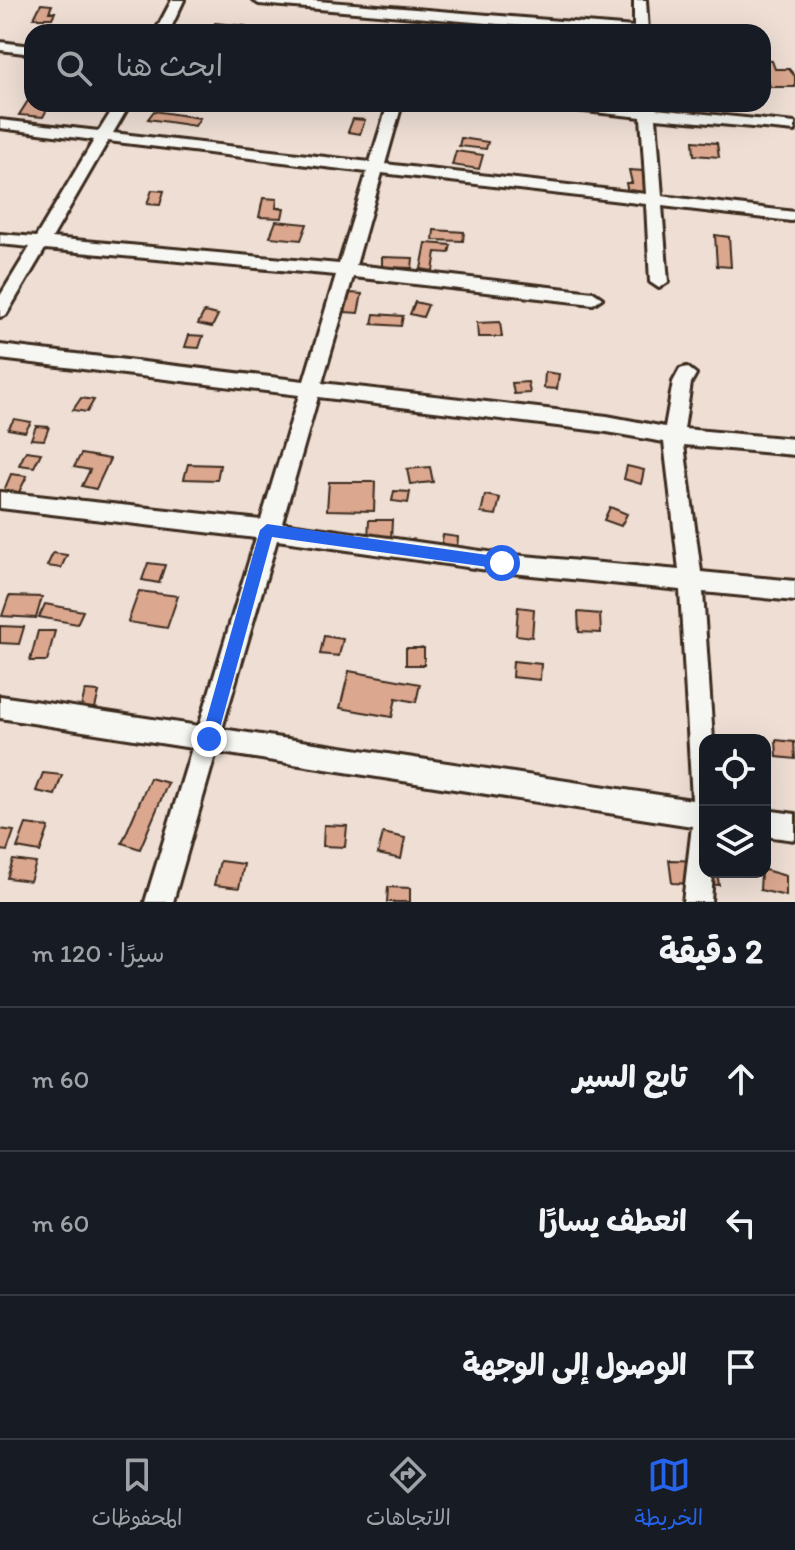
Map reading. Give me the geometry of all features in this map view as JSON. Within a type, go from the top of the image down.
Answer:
[{"type":"street","points":[[166,24],[178,0]]},
{"type":"street","points":[[259,0],[421,6],[573,24]]},
{"type":"street","points":[[640,0],[641,24]]},
{"type":"street","points":[[0,46],[24,49]]},
{"type":"street","points":[[0,311],[118,112]]},
{"type":"street","points":[[159,902],[393,112]]},
{"type":"street","points":[[648,112],[659,282]]},
{"type":"street","points":[[685,112],[795,127]]},
{"type":"street","points":[[0,124],[791,216]]},
{"type":"street","points":[[0,239],[345,270],[593,298]]},
{"type":"street","points":[[0,352],[607,424],[673,436],[795,447]]},
{"type":"street","points":[[687,374],[682,382],[673,436],[691,581],[701,734]]},
{"type":"street","points":[[0,500],[267,530],[502,563],[795,591]]},
{"type":"street","points":[[0,707],[699,814]]},
{"type":"street","points":[[771,824],[795,827]]},
{"type":"street","points":[[697,902],[699,878]]},
{"type":"building","points":[[41,4],[52,5],[49,12],[55,12],[52,18],[34,18]]},
{"type":"building","points":[[771,61],[775,69],[789,69],[795,76],[795,87],[771,87]]},
{"type":"building","points":[[24,107],[24,112],[46,112],[43,117],[19,115]]},
{"type":"building","points":[[153,112],[200,118],[195,126],[148,119]]},
{"type":"building","points":[[353,119],[365,120],[360,134],[348,132]]},
{"type":"building","points":[[461,138],[488,142],[486,149],[459,146]]},
{"type":"building","points":[[693,141],[717,143],[719,157],[694,155]]},
{"type":"building","points":[[456,151],[483,155],[479,169],[452,165]]},
{"type":"building","points":[[629,170],[644,171],[650,200],[629,199],[626,183],[632,183]]},
{"type":"building","points":[[152,190],[164,191],[160,205],[147,204]]},
{"type":"building","points":[[263,198],[277,199],[276,208],[284,208],[282,218],[259,217]]},
{"type":"building","points":[[276,221],[307,224],[301,240],[270,237]]},
{"type":"building","points":[[434,230],[464,232],[463,241],[433,240]]},
{"type":"building","points":[[715,235],[729,237],[731,267],[717,266]]},
{"type":"building","points":[[426,243],[451,245],[449,253],[436,252],[433,271],[421,269]]},
{"type":"building","points":[[382,257],[413,258],[412,268],[382,267]]},
{"type":"building","points":[[350,293],[362,294],[358,313],[345,312]]},
{"type":"building","points":[[415,302],[428,305],[423,317],[410,314]]},
{"type":"building","points":[[204,312],[218,315],[212,327],[198,324]]},
{"type":"building","points":[[374,314],[403,316],[401,326],[372,324]]},
{"type":"building","points":[[500,322],[502,337],[478,337],[477,323]]},
{"type":"building","points":[[189,335],[203,336],[199,348],[185,347]]},
{"type":"building","points":[[545,372],[559,374],[557,389],[544,388]]},
{"type":"building","points":[[528,382],[530,393],[514,394],[512,383]]},
{"type":"building","points":[[81,398],[94,400],[87,412],[73,410]]},
{"type":"building","points":[[14,419],[31,422],[25,432],[8,429]]},
{"type":"building","points":[[36,426],[49,427],[44,440],[31,439]]},
{"type":"building","points":[[26,451],[41,453],[34,467],[19,465]]},
{"type":"building","points":[[81,454],[110,459],[96,489],[82,486],[90,470],[74,467]]},
{"type":"building","points":[[188,464],[220,465],[217,480],[184,479]]},
{"type":"building","points":[[627,466],[644,470],[641,484],[624,479]]},
{"type":"building","points":[[430,467],[433,482],[410,484],[407,469]]},
{"type":"building","points":[[11,474],[27,476],[14,502],[0,500]]},
{"type":"building","points":[[329,482],[375,482],[374,511],[327,510]]},
{"type":"building","points":[[394,491],[410,492],[408,503],[392,501]]},
{"type":"building","points":[[485,495],[500,498],[496,515],[481,513]]},
{"type":"building","points":[[610,507],[627,514],[621,526],[604,520]]},
{"type":"building","points":[[369,520],[392,520],[391,540],[368,539]]},
{"type":"building","points":[[443,535],[458,537],[457,549],[441,547]]},
{"type":"building","points":[[53,553],[67,555],[61,568],[47,566]]},
{"type":"building","points":[[148,563],[165,565],[159,583],[142,580]]},
{"type":"building","points":[[139,591],[178,596],[167,628],[128,622]]},
{"type":"building","points":[[9,596],[42,597],[36,618],[2,616]]},
{"type":"building","points":[[45,604],[83,611],[77,624],[39,617]]},
{"type":"building","points":[[518,607],[534,609],[532,637],[516,635]]},
{"type":"building","points":[[578,612],[600,614],[601,633],[579,632]]},
{"type":"building","points":[[0,626],[24,627],[19,644],[0,643]]},
{"type":"building","points":[[38,631],[55,631],[47,661],[30,661]]},
{"type":"building","points":[[324,636],[343,639],[339,656],[320,654]]},
{"type":"building","points":[[406,648],[424,648],[424,665],[406,665]]},
{"type":"building","points":[[513,661],[541,664],[540,680],[512,677]]},
{"type":"building","points":[[349,671],[420,684],[416,702],[396,698],[392,717],[340,708]]},
{"type":"building","points":[[85,691],[99,692],[94,712],[80,711]]},
{"type":"building","points":[[776,740],[794,742],[795,759],[777,757]]},
{"type":"building","points":[[43,773],[62,775],[55,795],[36,791]]},
{"type":"building","points":[[150,778],[168,783],[140,849],[122,843]]},
{"type":"building","points":[[26,824],[49,827],[40,852],[17,848]]},
{"type":"building","points":[[324,825],[347,826],[345,847],[323,846]]},
{"type":"building","points":[[0,829],[14,831],[7,851],[0,850]]},
{"type":"building","points":[[383,833],[405,838],[401,859],[378,854]]},
{"type":"building","points":[[13,860],[36,863],[30,881],[7,878]]},
{"type":"building","points":[[669,860],[699,861],[699,878],[718,878],[719,885],[672,883]]},
{"type":"building","points":[[220,861],[244,864],[239,888],[214,885]]},
{"type":"building","points":[[771,872],[786,876],[786,896],[760,890],[761,878],[771,878]]},
{"type":"building","points":[[388,887],[410,888],[410,902],[387,902]]},
{"type":"route","points":[[209,739],[267,530],[502,563]]}]
